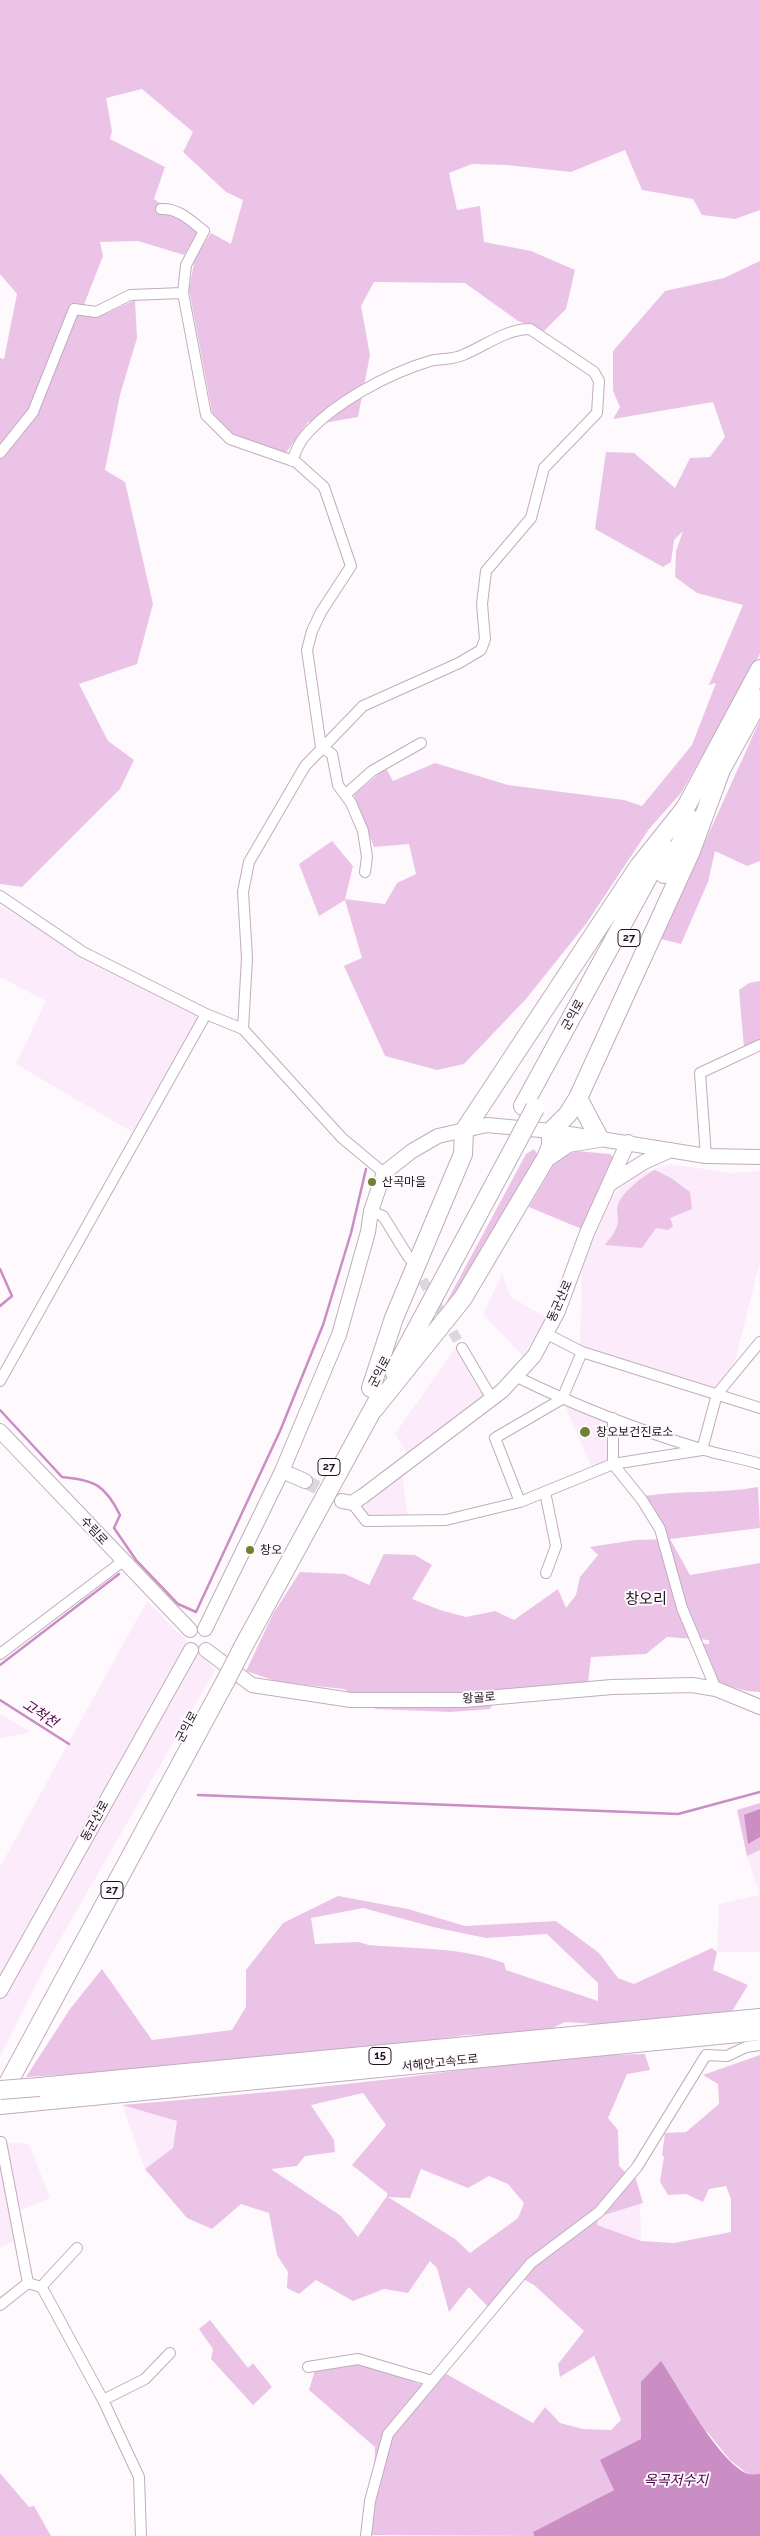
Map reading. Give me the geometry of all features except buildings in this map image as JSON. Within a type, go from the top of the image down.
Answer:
[{"type":"highway","name":"군익로","points":[[238,1645],[374,1409],[511,1141],[760,669]]},
{"type":"highway","name":"군익로","points":[[529,1107],[760,699]]},
{"type":"highway","points":[[374,1409],[463,1298],[546,1158],[551,1146],[551,1131],[568,1114],[578,1098],[691,852],[722,767]]},
{"type":"highway","points":[[371,1388],[394,1318],[463,1154],[464,1131],[639,866],[686,807]]},
{"type":"highway","points":[[546,1158],[568,1143],[599,1138],[578,1098]]},
{"type":"highway","name":"군익로","points":[[0,2098],[371,1388],[511,1141]]},
{"type":"highway","name":"군익로","points":[[0,2074],[220,1679]]},
{"type":"highway","name":"서해안고속도로","points":[[0,2090],[720,2022],[757,2022]]},
{"type":"highway","name":"서해안고속도로","points":[[0,2105],[735,2034],[757,2022]]},
{"type":"street","points":[[161,209],[169,208],[180,213],[204,231],[186,265],[183,294],[206,414],[230,439],[292,460],[324,487],[350,566],[312,631],[306,650],[321,747],[332,754],[338,785],[351,803],[363,831],[367,857],[365,872]]},
{"type":"street","points":[[0,453],[33,412],[74,309],[96,312],[130,295],[183,294]]},
{"type":"street","points":[[243,1029],[247,958],[243,892],[249,862],[305,766],[321,747],[363,706],[459,663],[481,650],[485,639],[482,604],[486,571],[531,518],[544,468],[597,413],[599,381],[594,372],[530,330],[525,329],[498,337],[461,356],[430,361],[376,384],[341,403],[303,438],[292,460]]},
{"type":"street","points":[[345,795],[372,771],[421,743]]},
{"type":"street","points":[[0,896],[82,952],[206,1014],[243,1029],[342,1138],[384,1173]]},
{"type":"street","points":[[0,1381],[206,1014]]},
{"type":"street","points":[[706,1156],[700,1073],[760,1045]]},
{"type":"street","points":[[205,1630],[282,1471],[340,1335],[368,1232],[371,1211],[384,1173],[412,1151],[438,1136],[487,1124],[628,1142],[706,1156],[760,1158]]},
{"type":"street","name":"동군산로","points":[[347,1502],[492,1398],[517,1377],[534,1356],[558,1312],[587,1233],[611,1184],[628,1142]]},
{"type":"street","points":[[611,1184],[644,1162],[671,1150]]},
{"type":"street","points":[[371,1211],[383,1216],[409,1258]]},
{"type":"street","points":[[545,1333],[582,1352],[760,1408]]},
{"type":"street","points":[[702,1450],[717,1394],[760,1342]]},
{"type":"street","points":[[462,1348],[492,1398]]},
{"type":"street","points":[[520,1502],[496,1438],[562,1399],[582,1352]]},
{"type":"street","points":[[517,1377],[562,1399],[702,1450],[760,1464]]},
{"type":"street","points":[[613,1418],[613,1464],[642,1500],[660,1529],[682,1608],[716,1689]]},
{"type":"street","name":"수림로","points":[[0,1431],[190,1630]]},
{"type":"street","points":[[347,1502],[366,1521],[446,1520],[520,1502],[613,1464],[702,1450]]},
{"type":"street","points":[[282,1471],[305,1481]]},
{"type":"street","points":[[545,1492],[556,1546],[546,1572]]},
{"type":"street","points":[[0,1654],[123,1561]]},
{"type":"street","points":[[197,1627],[205,1630],[210,1639],[206,1650],[198,1652],[191,1650],[185,1640],[190,1630],[197,1627]]},
{"type":"street","name":"동군산로","points":[[0,1991],[191,1650]]},
{"type":"street","name":"왕골로","points":[[206,1650],[252,1685],[351,1700],[464,1700],[612,1687],[692,1685],[716,1689],[760,1707]]},
{"type":"street","points":[[366,2536],[370,2501],[388,2434],[531,2263],[599,2212],[637,2167],[706,2055],[727,2056],[746,2046],[760,2045]]},
{"type":"street","points":[[1,2142],[28,2283]]},
{"type":"street","points":[[41,2287],[77,2248]]},
{"type":"street","points":[[28,2283],[41,2287],[103,2400],[139,2477],[141,2536]]},
{"type":"street","points":[[0,2305],[28,2283]]},
{"type":"street","points":[[103,2400],[145,2379],[170,2353]]},
{"type":"street","points":[[308,2367],[358,2358],[432,2381]]},
{"type":"shaded area","points":[[0,0],[760,0],[760,210],[735,219],[702,215],[693,199],[642,190],[625,150],[571,172],[507,165],[472,164],[449,173],[457,210],[480,206],[484,242],[531,251],[575,270],[566,309],[544,331],[518,321],[465,283],[374,282],[361,306],[370,355],[358,417],[324,423],[308,422],[286,453],[261,447],[230,434],[212,412],[189,290],[195,257],[211,233],[231,244],[243,200],[226,192],[183,152],[193,132],[142,89],[106,98],[112,131],[110,139],[165,167],[154,199],[198,232],[184,255],[138,241],[100,242],[103,256],[80,315],[105,314],[135,300],[137,338],[120,395],[105,470],[125,482],[153,604],[137,664],[79,684],[108,741],[134,760],[120,789],[22,887],[0,884],[0,358],[4,359],[17,294],[0,274]]},
{"type":"shaded area","points":[[760,261],[760,654],[681,793],[649,829],[586,924],[526,999],[464,1064],[437,1070],[385,1056],[344,966],[362,958],[345,900],[319,916],[299,864],[332,841],[353,866],[345,899],[385,904],[397,883],[416,874],[409,844],[374,847],[354,795],[386,768],[393,781],[435,763],[508,785],[624,800],[642,806],[692,745],[716,683],[709,685],[743,605],[697,593],[675,577],[676,551],[683,531],[674,540],[671,562],[663,567],[595,529],[606,452],[634,453],[675,488],[690,458],[710,457],[725,437],[713,402],[613,419],[620,407],[613,391],[613,351],[665,291],[724,278]]},
{"type":"shaded area","points":[[760,720],[760,861],[747,866],[715,851],[708,882],[681,944],[661,939]]},
{"type":"shaded area","points":[[0,906],[198,1017],[132,1132],[16,1064],[46,1001],[0,977]]},
{"type":"shaded area","points":[[760,981],[760,1040],[744,1048],[739,990],[749,983]]},
{"type":"shaded area","points":[[534,1149],[541,1160],[417,1357],[526,1154]]},
{"type":"shaded area","points":[[576,1151],[610,1154],[616,1159],[584,1230],[529,1207],[557,1159]]},
{"type":"shaded area","points":[[670,1164],[731,1173],[760,1171],[760,1261],[736,1357],[730,1373],[717,1390],[580,1346],[582,1266],[611,1199],[631,1176]]},
{"type":"shaded area","points":[[655,1170],[671,1178],[690,1192],[692,1209],[670,1218],[673,1226],[668,1230],[656,1228],[642,1248],[605,1245],[617,1227],[617,1209],[620,1200],[634,1185]]},
{"type":"shaded area","points":[[502,1274],[511,1297],[547,1318],[523,1356],[483,1314]]},
{"type":"shaded area","points":[[456,1347],[494,1394],[408,1454],[395,1434]]},
{"type":"shaded area","points":[[564,1403],[609,1419],[612,1463],[592,1468]]},
{"type":"shaded area","points":[[402,1474],[408,1519],[366,1518],[357,1503]]},
{"type":"shaded area","points":[[758,1487],[760,1528],[670,1539],[690,1575],[760,1563],[760,1692],[747,1691],[720,1684],[698,1643],[709,1644],[709,1640],[667,1637],[646,1654],[591,1657],[588,1682],[536,1690],[501,1689],[490,1709],[450,1712],[376,1709],[344,1689],[279,1682],[246,1671],[273,1614],[300,1572],[345,1574],[369,1585],[384,1554],[415,1555],[432,1565],[412,1599],[440,1610],[466,1617],[495,1611],[514,1620],[558,1589],[566,1608],[576,1595],[580,1577],[598,1555],[590,1547],[635,1540],[669,1539],[644,1496],[730,1491]]},
{"type":"shaded area","points":[[147,1601],[215,1670],[50,1957],[0,2057],[0,1867]]},
{"type":"shaded area","points":[[0,1714],[31,1732],[0,1738]]},
{"type":"shaded area","points":[[760,1803],[760,1850],[747,1856],[737,1810]]},
{"type":"shaded area","points":[[760,1850],[760,1895],[747,1856]]},
{"type":"shaded area","points":[[760,1895],[760,1952],[717,1952],[719,1904]]},
{"type":"shaded area","points":[[338,1896],[408,1909],[465,1926],[556,1921],[599,1953],[618,1978],[634,1984],[712,1948],[717,1952],[713,1970],[748,1985],[731,2013],[611,2025],[565,2022],[544,2032],[466,2035],[327,2056],[241,2064],[26,2077],[70,2009],[102,1969],[152,2040],[232,2030],[246,2007],[246,1970],[283,1923]],"holes":[[[363,1908],[433,1927],[486,1938],[547,1934],[598,1983],[598,2001],[506,1970],[504,1963],[472,1954],[455,1951],[369,1945],[358,1942],[315,1944],[311,1918]]]},
{"type":"shaded area","points":[[645,2054],[650,2070],[627,2074],[608,2118],[618,2130],[619,2166],[627,2174],[635,2176],[643,2203],[598,2217],[597,2225],[641,2241],[674,2243],[731,2232],[731,2199],[726,2186],[709,2189],[703,2202],[686,2194],[668,2195],[660,2182],[665,2133],[686,2132],[719,2104],[718,2084],[703,2075],[760,2055],[760,2474],[749,2475],[730,2460],[708,2433],[641,2382],[641,2439],[614,2490],[533,2532],[534,2536],[372,2535],[375,2447],[309,2390],[315,2370],[358,2361],[430,2388],[443,2372],[533,2423],[545,2407],[560,2423],[583,2429],[611,2430],[621,2420],[594,2356],[560,2377],[558,2364],[584,2331],[534,2285],[523,2279],[489,2308],[469,2287],[449,2312],[437,2268],[430,2261],[408,2293],[384,2289],[353,2301],[316,2280],[299,2294],[287,2288],[288,2272],[277,2255],[269,2213],[241,2204],[212,2229],[187,2218],[145,2169],[173,2148],[177,2121],[122,2105],[297,2089],[536,2061]],"holes":[[[363,2093],[386,2125],[352,2165],[387,2193],[387,2196],[358,2237],[341,2216],[271,2169],[297,2166],[305,2156],[335,2152],[334,2140],[311,2105]],[[421,2169],[468,2188],[489,2176],[508,2184],[524,2203],[518,2218],[470,2253],[455,2239],[388,2197],[410,2198]]]},
{"type":"shaded area","points":[[122,2105],[177,2121],[173,2148],[145,2169]]},
{"type":"shaded area","points":[[0,2142],[29,2144],[50,2198],[19,2211],[23,2236],[0,2248]]},
{"type":"shaded area","points":[[640,2204],[641,2241],[597,2226],[598,2217]]},
{"type":"shaded area","points":[[210,2320],[248,2368],[253,2363],[272,2387],[253,2405],[211,2359],[213,2349],[199,2329]]},
{"type":"shaded area","points":[[0,2473],[29,2507],[34,2506],[51,2536],[0,2536]]},
{"type":"water","points":[[760,1809],[760,1837],[748,1844],[744,1815]]},
{"type":"water","name":"옥곡저수지","points":[[661,2361],[700,2424],[725,2456],[748,2474],[760,2474],[760,2536],[534,2536],[533,2532],[614,2490],[600,2460],[641,2439],[641,2382]]},
{"type":"waterway","points":[[0,1410],[62,1477],[91,1482],[104,1491],[120,1515],[114,1528],[136,1560],[178,1604],[196,1612],[280,1431],[323,1325],[351,1233],[366,1169]]},
{"type":"waterway","points":[[0,1269],[12,1296],[0,1306]]},
{"type":"waterway","points":[[0,1665],[119,1574]]},
{"type":"waterway","name":"고척천","points":[[0,1700],[69,1744]]},
{"type":"waterway","points":[[198,1795],[678,1814],[760,1792]]},
{"type":"tunnel","points":[[415,1267],[462,1348]]},
{"type":"tunnel","points":[[305,1481],[342,1501]]},
{"type":"place","name":"산곡마을","points":[[372,1182]]},
{"type":"place","name":"창오보건진료소","points":[[585,1432]]},
{"type":"place","name":"창오","points":[[250,1550]]},
{"type":"district","name":"창오리","points":[[646,1599]]}]
